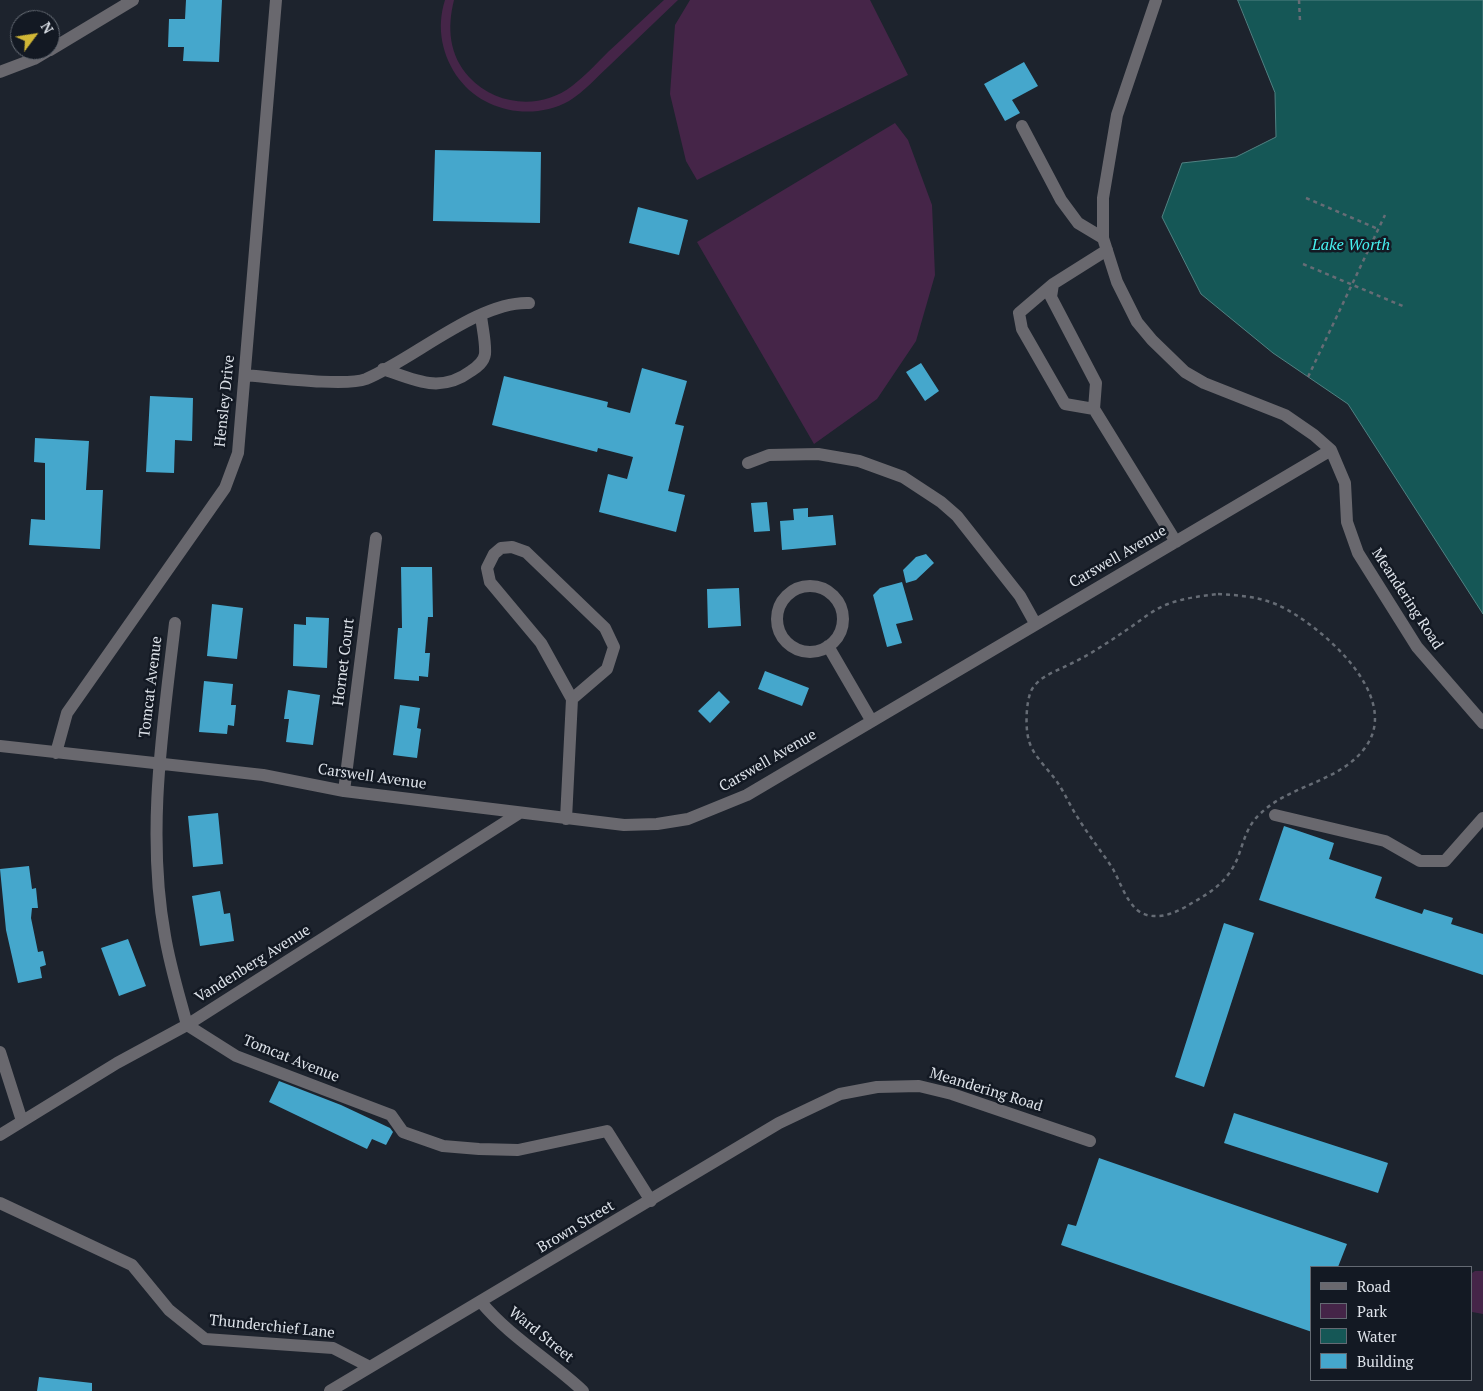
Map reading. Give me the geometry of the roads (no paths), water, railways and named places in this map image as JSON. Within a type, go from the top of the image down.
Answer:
[{"type":"street","points":[[60,44],[133,0]]},
{"type":"street","name":"Hensley Drive","points":[[56,753],[67,713],[225,488],[238,453],[276,0]]},
{"type":"street","name":"Meandering Road","points":[[1156,0],[1117,115],[1103,198],[1105,244],[1116,282],[1137,322],[1157,346],[1185,372],[1204,383],[1285,414],[1314,435],[1330,450],[1345,483],[1347,522],[1358,553],[1417,647],[1483,723]]},
{"type":"street","points":[[0,72],[31,60]]},
{"type":"street","points":[[1022,126],[1060,200],[1078,223],[1105,244],[1019,313],[1022,329],[1065,404],[1094,409]]},
{"type":"street","points":[[1053,284],[1051,297],[1096,383],[1094,409],[1176,542]]},
{"type":"street","points":[[245,375],[334,382],[365,379],[500,306],[530,303]]},
{"type":"street","points":[[383,369],[422,382],[440,385],[462,378],[479,365],[485,355],[481,315]]},
{"type":"street","name":"Carswell Avenue","points":[[0,746],[158,765],[262,775],[344,791],[518,814],[624,825],[657,824],[688,819],[747,795],[1330,450]]},
{"type":"street","points":[[748,463],[769,456],[818,454],[859,461],[903,478],[941,502],[957,516],[1020,596],[1035,623]]},
{"type":"street","name":"Hornet Court","points":[[344,791],[376,538]]},
{"type":"street","points":[[566,819],[572,699],[541,643],[490,582],[487,568],[494,554],[501,548],[512,547],[526,552],[605,628],[614,647],[607,669],[572,699]]},
{"type":"street","points":[[817,586],[832,594],[839,602],[843,613],[843,624],[839,635],[828,646],[812,652],[802,651],[784,640],[776,620],[782,599],[790,592],[800,587],[817,586]]},
{"type":"street","name":"Tomcat Avenue","points":[[175,623],[158,765],[156,839],[164,936],[187,1024],[236,1056],[392,1115],[403,1132],[443,1146],[518,1150],[608,1131],[651,1200]]},
{"type":"street","points":[[828,646],[871,720]]},
{"type":"street","name":"Vandenberg Avenue","points":[[0,1134],[117,1063],[187,1024],[518,814]]},
{"type":"street","points":[[1275,815],[1385,841],[1420,861],[1445,861],[1483,818]]},
{"type":"street","points":[[0,1052],[22,1121]]},
{"type":"street","name":"Meandering Road","points":[[840,1094],[877,1087],[919,1086],[952,1094],[1090,1141]]},
{"type":"street","name":"Brown Street","points":[[330,1391],[779,1123],[840,1094]]},
{"type":"street","name":"Thunderchief Lane","points":[[0,1203],[132,1265],[169,1310],[205,1339],[333,1348],[370,1367]]},
{"type":"street","name":"Ward Street","points":[[481,1302],[499,1324],[557,1366],[583,1391]]},
{"type":"water","name":"Lake Worth","points":[[1238,0],[1483,0],[1483,614],[1348,404],[1273,353],[1201,294],[1162,217],[1182,163],[1236,157],[1276,137],[1275,93]]}]
